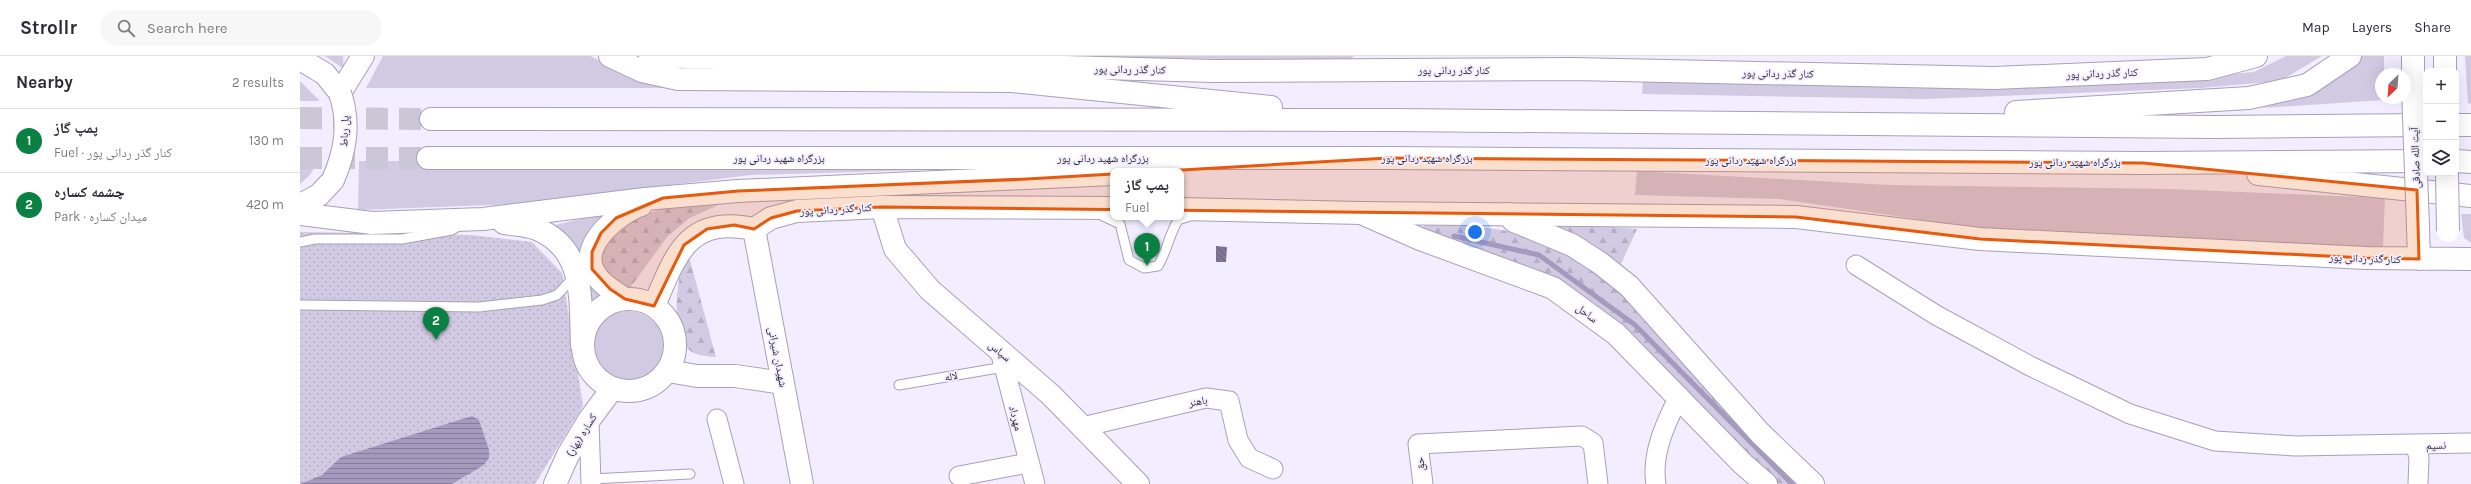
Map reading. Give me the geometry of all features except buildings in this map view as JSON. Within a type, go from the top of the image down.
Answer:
[{"type":"main road","points":[[340,93],[362,56]]},
{"type":"main road","points":[[610,56],[642,71],[678,79],[1012,81],[1394,120]]},
{"type":"main road","name":"کنار گذر ردانی پور","points":[[650,56],[1214,71],[1364,63],[1637,63],[1994,78],[2207,69],[2256,56]]},
{"type":"main road","points":[[1836,124],[2249,98],[2307,85],[2350,56]]},
{"type":"main road","name":"آیت الله صادقی","points":[[2412,56],[2419,259]]},
{"type":"main road","points":[[2445,56],[2445,68]]},
{"type":"main road","name":"پل رباط","points":[[300,59],[325,74],[340,93],[346,112],[346,132],[342,159],[333,180],[319,195],[300,205]]},
{"type":"main road","points":[[431,119],[1394,120],[2214,127],[2423,125]]},
{"type":"main road","points":[[2459,125],[2471,125]]},
{"type":"main road","name":"بزرگراه شهید ردانی پور","points":[[428,158],[1388,158],[2143,163],[2423,161]]},
{"type":"main road","points":[[1184,170],[1388,158]]},
{"type":"main road","points":[[2459,162],[2471,162]]},
{"type":"main road","points":[[2143,163],[2471,196]]},
{"type":"main road","points":[[300,214],[372,223],[476,220],[663,198],[738,191],[1110,174]]},
{"type":"main road","points":[[2447,176],[2448,259]]},
{"type":"main road","points":[[625,299],[598,278],[592,269],[592,252],[601,233],[616,218],[635,207],[663,198]]},
{"type":"main road","name":"کنار گذر ردانی پور","points":[[754,229],[772,218],[797,211],[882,207],[1110,208]]},
{"type":"main road","name":"سپاس","points":[[882,207],[895,249],[930,290],[1002,359],[1051,395],[1138,484]]},
{"type":"main road","name":"کنار گذر ردانی پور","points":[[1184,209],[1361,213],[1796,217],[1980,239],[2217,252],[2419,259],[2471,259]]},
{"type":"main road","name":"ساحل","points":[[1361,213],[1420,239],[1553,288],[1616,334],[1679,396],[1743,464],[1766,484]]},
{"type":"main road","points":[[1507,214],[1514,221],[1572,245],[1600,263],[1629,286],[1760,433],[1813,484]]},
{"type":"main road","points":[[476,220],[536,229],[557,240],[572,259],[580,289],[582,346],[584,359],[590,372],[600,382],[612,389],[637,391],[660,380],[668,371],[676,348],[670,324],[654,306],[643,301],[625,299],[605,305],[590,319],[584,332],[582,346]]},
{"type":"main road","points":[[654,306],[670,269],[684,245],[707,228],[734,225],[754,229]]},
{"type":"main road","name":"شهیدان شیرانی","points":[[754,229],[802,484]]},
{"type":"main road","points":[[668,371],[697,376],[735,376],[783,383]]},
{"type":"main road","name":"کساره (بهار)","points":[[555,484],[568,455],[589,420],[612,389]]},
{"type":"street","points":[[1856,264],[1936,315],[2030,366],[2130,414],[2215,441],[2296,446],[2416,445]]},
{"type":"street","name":"مهرداد","points":[[1002,359],[1028,463],[1035,484]]},
{"type":"street","points":[[1656,484],[1656,457],[1663,430],[1679,396]]},
{"type":"street","name":"باهنر","points":[[1082,427],[1206,398],[1229,401],[1238,440],[1249,458],[1273,469]]},
{"type":"street","points":[[716,419],[734,484]]},
{"type":"street","points":[[589,420],[591,482]]},
{"type":"street","name":"حق","points":[[1423,484],[1418,444],[1582,436],[1594,443],[1598,484]]},
{"type":"street","name":"نسیم","points":[[2418,484],[2419,460],[2416,445],[2471,443]]},
{"type":"street","points":[[958,476],[1028,463]]},
{"type":"lane","points":[[1070,207],[1102,215],[1110,219]]},
{"type":"lane","points":[[1184,218],[1209,210]]},
{"type":"lane","points":[[300,242],[315,239],[402,239],[452,230],[476,220]]},
{"type":"lane","points":[[1112,220],[1120,224],[1129,260],[1144,268],[1158,266],[1166,254],[1170,234],[1178,220]]},
{"type":"lane","points":[[300,305],[478,307],[542,300],[557,295],[576,274]]},
{"type":"lane","name":"لاله","points":[[899,385],[1002,359]]},
{"type":"lane","points":[[591,482],[690,474]]},
{"type":"highlighted area","points":[[1388,158],[2143,163],[2417,190],[2419,259],[2366,258],[1980,239],[1796,217],[882,207],[797,211],[771,218],[754,229],[734,225],[707,229],[684,245],[654,306],[625,299],[610,289],[592,269],[592,252],[601,233],[616,218],[663,198],[738,191],[1027,179]]},
{"type":"green space","points":[[325,56],[343,56],[344,69]]},
{"type":"green space","points":[[383,56],[590,56],[621,72],[697,88],[366,88]]},
{"type":"green space","points":[[907,56],[1354,56],[1350,60]]},
{"type":"green space","points":[[2286,56],[2322,56],[2280,81],[2201,88],[1925,99],[1642,94],[1643,81],[2164,80],[2254,72]]},
{"type":"green space","points":[[2362,56],[2384,56],[2384,68],[2375,68],[2375,101],[2262,108],[2289,99],[2360,60]]},
{"type":"green space","points":[[2465,56],[2471,56],[2471,103],[2468,104]]},
{"type":"green space","points":[[300,81],[320,101],[300,101]]},
{"type":"green space","points":[[300,160],[320,160],[309,176],[300,184]]},
{"type":"green space","points":[[359,161],[1024,167],[750,175],[519,204],[358,210]]},
{"type":"green space","points":[[1637,171],[1889,185],[2171,189],[2385,198],[2383,249],[1971,227],[1779,199],[1635,195]]},
{"type":"green space","points":[[718,205],[688,219],[667,237],[630,288],[618,287],[609,280],[597,258],[609,241],[621,228],[634,219],[648,213],[664,209]]},
{"type":"green space","points":[[622,209],[612,297],[597,306],[584,322],[551,226]]},
{"type":"green space","points":[[2461,214],[2471,214],[2471,243],[2464,238]]},
{"type":"green space","points":[[1536,221],[1637,229],[1621,264],[1585,243]]},
{"type":"green space","points":[[1425,224],[1466,225],[1522,233],[1595,266],[1806,484],[1772,484],[1622,332],[1420,232]]},
{"type":"green space","points":[[300,232],[472,235],[532,242],[562,273],[583,406],[535,484],[300,484]]},
{"type":"green space","points":[[687,249],[716,357],[700,355],[690,351],[681,339],[678,328],[678,285]]},
{"type":"green space","points":[[628,311],[648,317],[658,327],[664,347],[658,367],[648,377],[628,383],[608,377],[598,367],[592,347],[598,327],[608,317]]},
{"type":"shaded area","points":[[472,416],[479,420],[489,450],[489,458],[484,465],[452,484],[300,484],[322,475],[341,457]]},
{"type":"waterway","points":[[1454,236],[1539,255],[1635,325],[1792,484]]},
{"type":"tunnel","points":[[300,118],[431,119]]},
{"type":"tunnel","points":[[300,158],[428,158]]},
{"type":"place","name":"پمپ گاز","points":[[1147,266]]},
{"type":"place","name":"چشمه کساره","points":[[436,340]]}]
